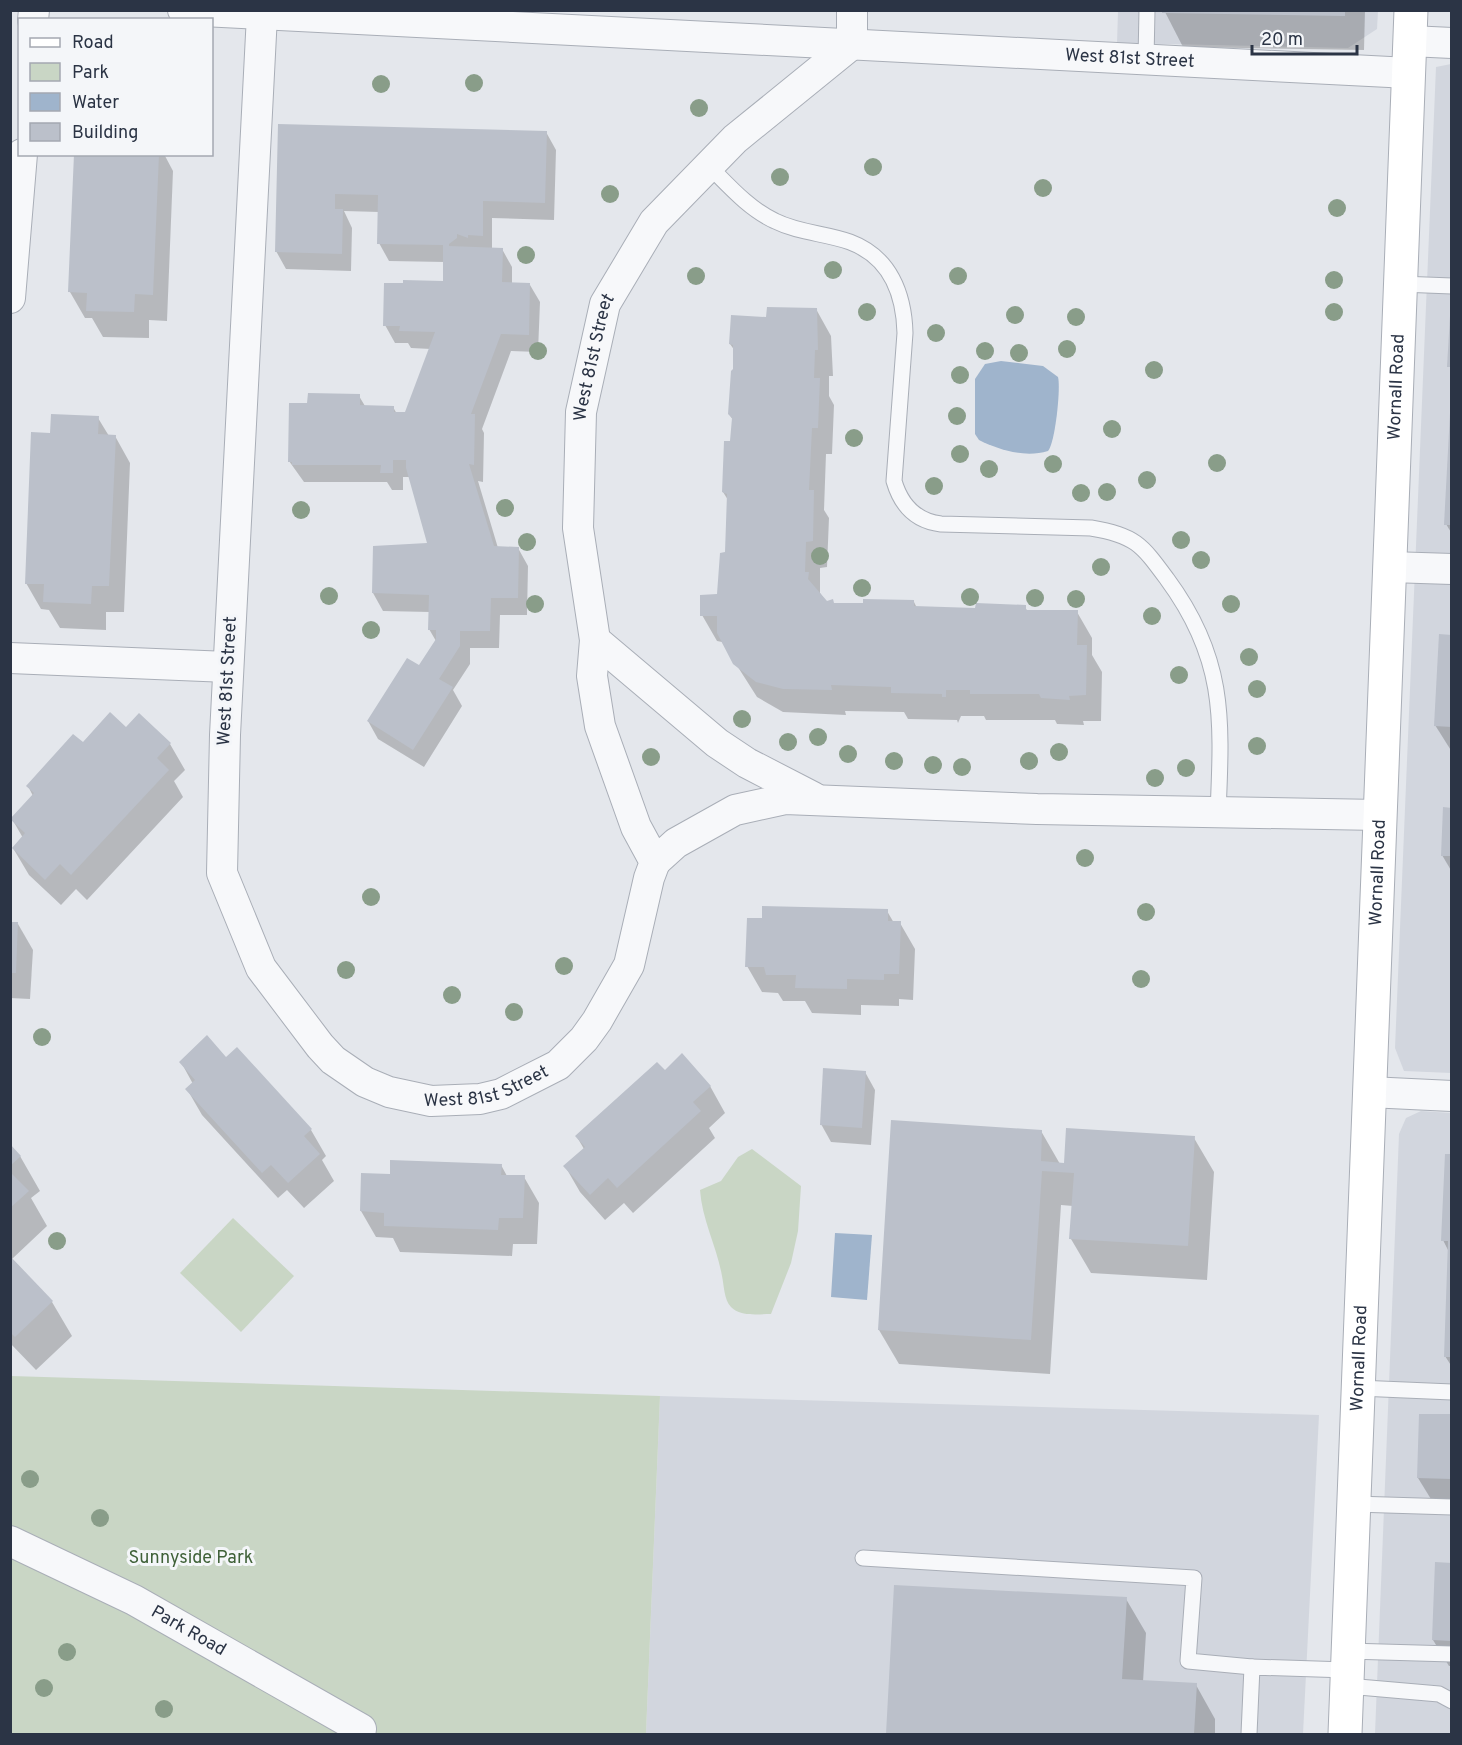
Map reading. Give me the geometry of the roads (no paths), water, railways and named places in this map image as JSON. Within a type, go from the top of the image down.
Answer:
[{"type":"main road","name":"Wornall Road","points":[[1345,1734],[1410,42]]},
{"type":"street","name":"West 81st Street","points":[[183,10],[262,15],[323,14],[1146,59],[1410,42],[1452,43]]},
{"type":"street","points":[[852,10],[852,44]]},
{"type":"street","name":"West 81st Street","points":[[262,15],[228,667],[222,873],[261,968],[320,1046],[333,1060],[365,1082],[389,1092],[431,1101],[480,1099],[501,1094],[558,1065],[584,1040],[629,965],[655,862],[636,827],[600,726],[592,676],[596,640],[578,528],[581,412],[605,304],[654,222],[735,139],[852,44]]},
{"type":"street","points":[[10,298],[22,156]]},
{"type":"street","points":[[1390,567],[1452,569]]},
{"type":"street","points":[[596,640],[717,743],[747,763],[815,798]]},
{"type":"street","points":[[10,658],[228,667]]},
{"type":"street","points":[[655,862],[676,843],[735,810],[777,800],[815,798],[1037,809],[1379,815]]},
{"type":"street","points":[[1369,1092],[1452,1095]]},
{"type":"street","name":"Park Road","points":[[10,1541],[134,1600],[361,1729]]},
{"type":"lane","points":[[1146,59],[1147,10]]},
{"type":"lane","points":[[709,166],[747,203],[772,220],[863,248],[889,272],[898,286],[904,311],[905,333],[894,481],[903,502],[910,511],[919,518],[941,524],[1092,528],[1110,531],[1134,539],[1153,560],[1178,594],[1210,658],[1220,707],[1218,813]]},
{"type":"lane","points":[[1400,284],[1452,286]]},
{"type":"lane","points":[[1358,1388],[1452,1392]]},
{"type":"lane","points":[[1354,1504],[1452,1507]]},
{"type":"lane","points":[[863,1558],[1194,1578],[1188,1661],[1252,1667],[1347,1669],[1452,1654]]},
{"type":"lane","points":[[1249,1734],[1252,1667]]},
{"type":"lane","points":[[1347,1669],[1439,1694],[1452,1701]]},
{"type":"water","points":[[1001,361],[1043,366],[1058,377],[1057,416],[1048,451],[1030,454],[1012,452],[979,440],[975,434],[975,379],[985,364]]},
{"type":"water","points":[[835,1233],[872,1235],[867,1300],[831,1297]]},
{"type":"park label","name":"Sunnyside Park","points":[[191,1558]]}]
